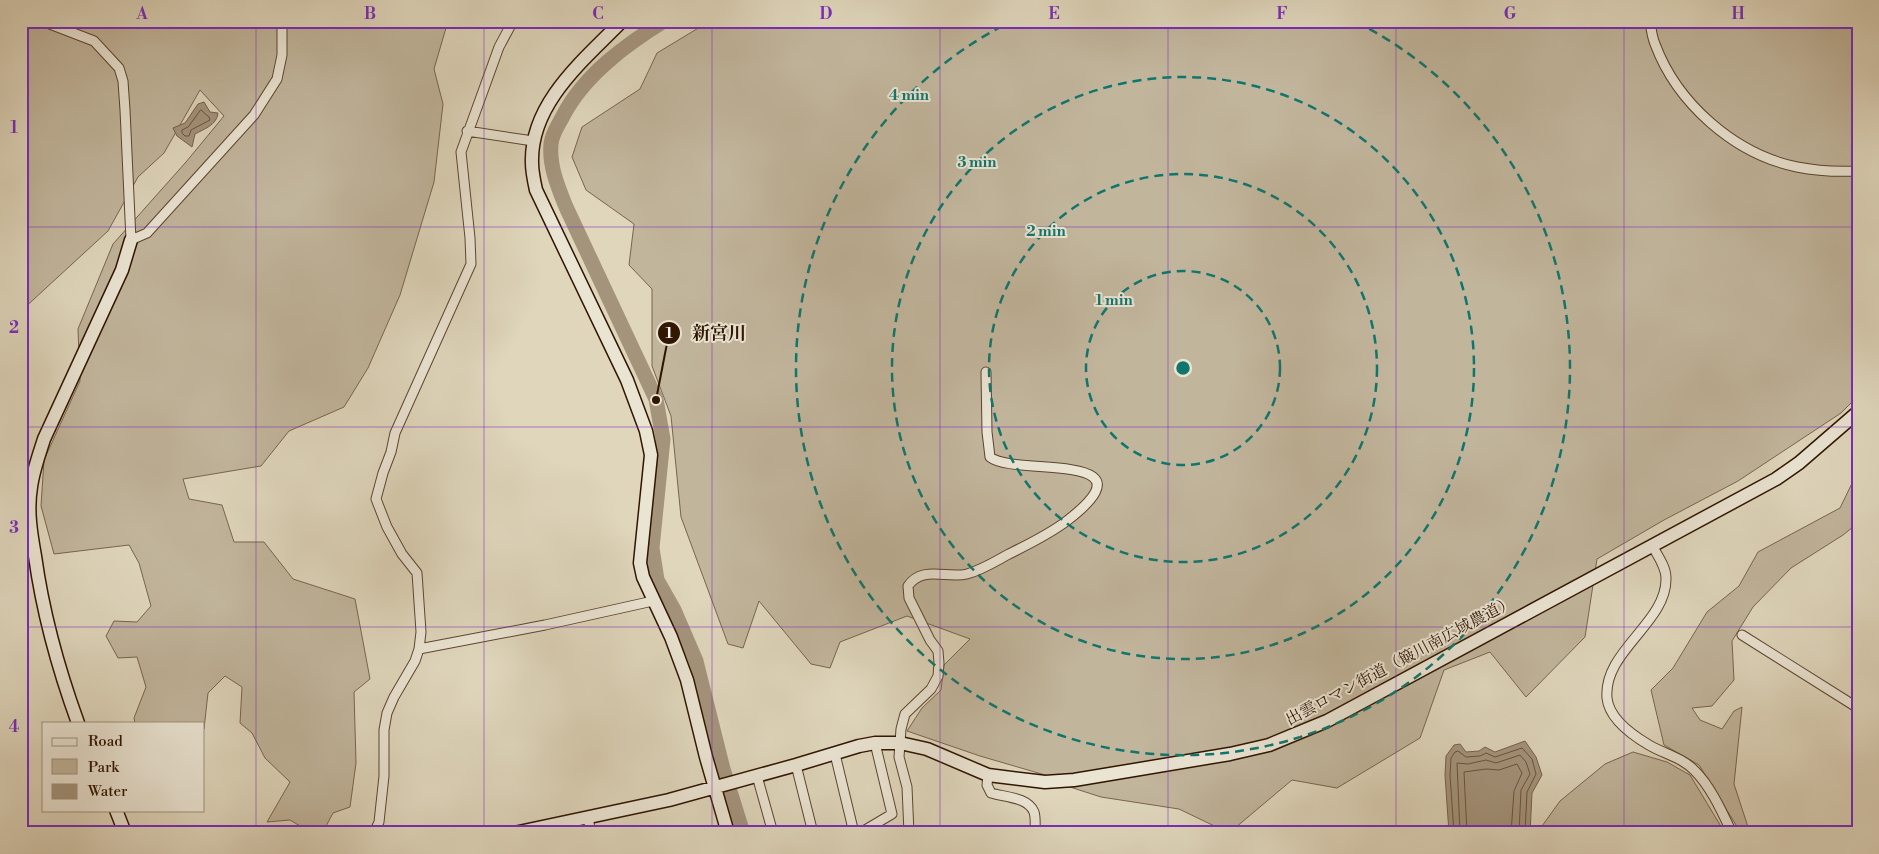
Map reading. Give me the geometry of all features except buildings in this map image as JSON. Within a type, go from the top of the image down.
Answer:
[{"type":"street","points":[[42,21],[94,41],[119,68],[123,81],[125,110],[131,240],[122,270],[44,440],[30,487],[29,509],[32,538],[44,610],[52,645],[78,722]]},
{"type":"street","points":[[131,240],[147,233],[254,115],[277,79],[282,55],[282,21]]},
{"type":"street","points":[[374,833],[379,822],[384,776],[384,730],[387,713],[394,697],[416,661],[420,649],[421,632],[417,574],[402,554],[387,527],[376,499],[395,433],[470,264],[470,238],[461,152],[498,47],[513,21]]},
{"type":"street","points":[[622,21],[565,80],[549,103],[539,122],[533,141],[532,163],[536,190],[627,380],[646,431],[651,455],[640,563],[643,577],[671,637],[687,680],[706,757],[724,784],[728,833]]},
{"type":"street","points":[[1650,21],[1655,43],[1668,71],[1687,98],[1708,122],[1735,141],[1763,156],[1796,167],[1834,172],[1858,171]]},
{"type":"street","points":[[467,131],[533,141]]},
{"type":"street","points":[[909,833],[907,787],[900,764],[901,728],[905,714],[932,689],[938,676],[939,663],[938,651],[930,640],[909,598],[908,586],[912,579],[930,573],[966,574],[987,566],[1048,534],[1068,520],[1087,502],[1096,491],[1097,486],[1095,479],[1088,474],[1070,468],[1021,465],[994,460],[990,457],[987,432],[986,372]]},
{"type":"street","name":"出雲ロマン街道（簸川南広域農道）","points":[[514,833],[588,818],[758,776],[875,743],[900,743],[927,749],[988,775],[1045,782],[1074,780],[1230,754],[1269,745],[1327,721],[1653,547],[1776,479],[1813,451],[1858,412]]},
{"type":"street","points":[[1653,547],[1663,564],[1667,576],[1663,600],[1632,640],[1614,669],[1607,686],[1607,700],[1618,720],[1636,736],[1649,745],[1684,761],[1695,770],[1708,788],[1732,833]]},
{"type":"street","points":[[420,649],[545,625],[653,601]]},
{"type":"street","points":[[1742,635],[1858,708]]},
{"type":"street","points":[[860,833],[892,814],[875,743]]},
{"type":"street","points":[[835,754],[854,833]]},
{"type":"street","points":[[796,765],[813,833]]},
{"type":"street","points":[[988,775],[987,785],[991,792],[1024,801],[1031,807],[1035,814],[1035,833]]},
{"type":"street","points":[[758,776],[773,833]]},
{"type":"street","points":[[117,812],[125,833]]},
{"type":"street","points":[[588,818],[591,833]]},
{"type":"green space","points":[[21,21],[448,21],[434,69],[443,104],[434,182],[400,295],[368,368],[344,407],[289,431],[261,466],[183,479],[189,499],[222,505],[234,542],[264,542],[293,579],[355,599],[370,679],[354,692],[356,763],[350,807],[333,813],[324,830],[305,829],[290,820],[267,822],[290,782],[265,758],[252,733],[240,723],[242,687],[225,676],[208,693],[205,722],[135,722],[134,718],[146,687],[137,657],[118,658],[106,636],[114,621],[137,622],[151,606],[139,563],[129,545],[54,554],[41,506],[44,460],[80,381],[78,329],[113,244],[224,116],[200,90],[164,153],[138,177],[108,231],[21,311]]},
{"type":"green space","points":[[710,21],[1858,21],[1858,396],[1841,413],[1738,481],[1664,520],[1597,559],[1585,637],[1526,697],[1490,652],[1444,670],[1420,738],[1337,788],[1292,780],[1229,833],[1179,809],[1101,797],[1070,787],[1045,775],[980,756],[907,731],[922,708],[941,690],[944,665],[970,639],[907,616],[840,642],[830,668],[811,664],[759,601],[743,648],[728,644],[681,517],[671,416],[652,366],[652,289],[629,265],[634,224],[586,190],[572,157],[582,127],[640,89],[657,53]]},
{"type":"green space","points":[[1858,471],[1858,523],[1843,535],[1791,568],[1753,607],[1732,641],[1734,680],[1712,706],[1692,708],[1700,720],[1722,729],[1734,711],[1742,707],[1734,784],[1750,833],[1741,833],[1699,765],[1664,745],[1651,690],[1673,668],[1707,612],[1739,586],[1758,552],[1840,508]]},
{"type":"green space","points":[[1633,752],[1667,762],[1690,775],[1725,833],[1537,833],[1560,801],[1605,764]]},
{"type":"water","points":[[204,102],[210,112],[218,113],[217,117],[210,126],[195,134],[192,147],[177,136],[173,128],[185,123],[198,104]]},
{"type":"water","points":[[1525,741],[1536,757],[1542,775],[1532,793],[1530,833],[1449,833],[1445,775],[1446,756],[1454,745],[1460,744],[1466,752],[1479,751],[1485,747],[1495,752]]},
{"type":"waterway","points":[[664,21],[621,50],[582,87],[554,133],[551,144],[551,160],[566,207],[656,399],[663,439],[652,548],[657,580],[674,610],[696,661],[723,769],[743,833]]},
{"type":"place","name":"新宮川","points":[[656,400]]}]
